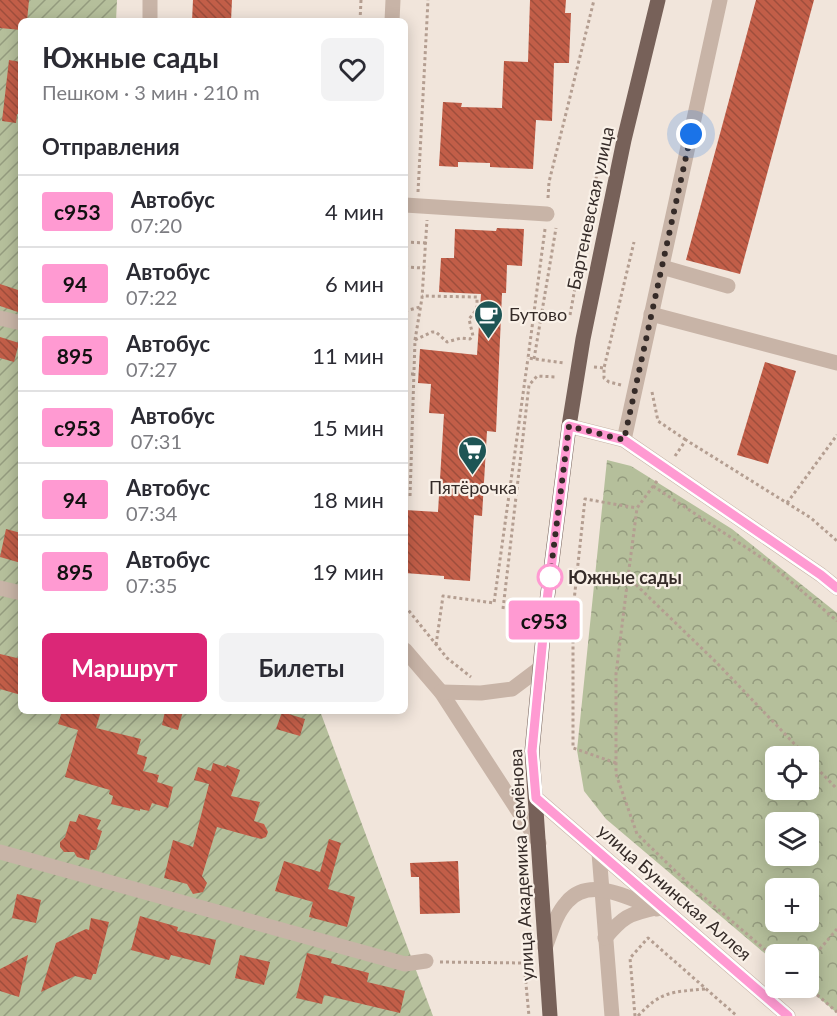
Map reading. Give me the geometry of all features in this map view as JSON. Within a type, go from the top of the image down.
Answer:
[{"type":"main road","name":"Бартеневская улица","points":[[569,426],[583,339],[624,140],[658,0]]},
{"type":"main road","name":"улица Академика Семёнова","points":[[550,1016],[532,751],[569,426]]},
{"type":"street","points":[[150,0],[150,18]]},
{"type":"street","points":[[392,18],[393,0]]},
{"type":"street","points":[[624,440],[637,389],[651,314],[720,0]]},
{"type":"street","points":[[417,206],[552,218]]},
{"type":"street","points":[[662,267],[728,286]]},
{"type":"street","points":[[651,314],[837,363]]},
{"type":"street","points":[[0,318],[18,323]]},
{"type":"street","points":[[569,426],[624,440],[837,588]]},
{"type":"street","points":[[0,588],[18,592]]},
{"type":"street","points":[[408,654],[441,692],[539,843]]},
{"type":"street","points":[[441,692],[481,693],[512,689],[540,668]]},
{"type":"street","name":"улица Бунинская Аллея","points":[[536,798],[788,1016]]},
{"type":"street","points":[[0,852],[405,964],[426,962]]},
{"type":"street","points":[[599,853],[612,1016]]},
{"type":"street","points":[[544,948],[558,916],[577,892],[593,889],[624,895],[670,914]]},
{"type":"street","points":[[605,938],[618,922],[632,913],[656,908]]},
{"type":"path","points":[[360,18],[361,0]]},
{"type":"path","points":[[408,497],[410,497],[415,340],[422,296],[426,243],[417,206],[428,0]]},
{"type":"path","points":[[534,359],[552,218],[549,182],[594,0]]},
{"type":"path","points":[[436,645],[443,596],[494,603],[528,358],[552,218]]},
{"type":"path","points":[[408,242],[426,243]]},
{"type":"path","points":[[634,242],[604,368],[604,378],[609,382],[652,393]]},
{"type":"path","points":[[408,267],[424,268]]},
{"type":"path","points":[[415,340],[432,332],[436,332],[447,342],[461,338],[470,339],[473,336],[469,319],[477,309],[477,297],[422,296]]},
{"type":"path","points":[[408,310],[420,307]]},
{"type":"path","points":[[528,358],[604,368]]},
{"type":"path","points":[[408,374],[414,374]]},
{"type":"path","points":[[503,609],[530,385],[537,376],[556,377]]},
{"type":"path","points":[[654,382],[652,393],[658,421],[811,518],[837,541]]},
{"type":"path","points":[[787,503],[837,435]]},
{"type":"path","points":[[686,440],[637,508],[616,674],[616,774],[637,834],[692,887],[765,950]]},
{"type":"path","points":[[653,486],[768,562],[837,621]]},
{"type":"path","points":[[616,763],[573,748],[573,610],[585,499],[637,508]]},
{"type":"path","points":[[628,577],[717,663],[796,746]]},
{"type":"path","points":[[408,610],[447,658],[468,676],[477,680]]},
{"type":"path","points":[[819,770],[837,789]]},
{"type":"path","points":[[819,950],[837,929]]},
{"type":"path","points":[[636,1016],[630,958],[648,938],[737,1016]]},
{"type":"path","points":[[426,962],[524,963],[529,1016]]},
{"type":"path","points":[[636,1016],[651,1002],[669,992],[706,988]]},
{"type":"path","points":[[819,996],[837,1011]]},
{"type":"green space","points":[[0,0],[117,0],[116,18],[18,18],[18,714],[321,714],[433,1016],[0,1016]]},
{"type":"green space","points":[[607,460],[631,466],[732,529],[837,613],[837,1013],[819,998],[819,944],[765,944],[765,954],[606,819],[584,791],[577,750]]},
{"type":"building","points":[[0,0],[29,0],[27,18],[18,18],[18,30],[0,28]]},
{"type":"building","points":[[193,0],[232,0],[231,18],[192,18]]},
{"type":"building","points":[[530,0],[566,0],[565,13],[571,13],[569,63],[554,63],[552,121],[536,120],[533,169],[490,167],[490,163],[458,162],[458,167],[439,166],[443,102],[462,103],[461,107],[502,108],[504,61],[528,62]]},
{"type":"building","points":[[756,0],[814,0],[740,274],[686,260]]},
{"type":"building","points":[[9,60],[18,62],[16,123],[2,121]]},
{"type":"building","points":[[497,228],[524,229],[522,266],[507,265],[506,293],[502,293],[496,432],[487,431],[482,516],[474,515],[470,581],[408,573],[408,510],[438,512],[444,414],[429,413],[431,384],[418,383],[420,349],[477,355],[481,294],[439,292],[441,258],[454,258],[455,229],[496,231]]},
{"type":"building","points":[[0,284],[18,290],[18,312],[0,306]]},
{"type":"building","points":[[0,337],[18,343],[14,362],[0,358]]},
{"type":"building","points":[[765,362],[796,371],[768,464],[737,455]]},
{"type":"building","points":[[6,529],[18,532],[18,562],[0,557]]},
{"type":"building","points":[[0,654],[18,658],[18,694],[0,689]]},
{"type":"building","points":[[61,714],[100,714],[96,728],[141,739],[137,754],[147,757],[143,771],[159,775],[157,782],[173,787],[168,808],[152,803],[149,811],[140,809],[140,811],[111,804],[113,796],[109,794],[110,790],[65,777],[78,730],[58,724]]},
{"type":"building","points":[[164,714],[182,714],[178,730],[162,725]]},
{"type":"building","points":[[281,714],[305,719],[300,736],[276,729]]},
{"type":"building","points":[[213,763],[240,770],[231,796],[260,802],[254,821],[264,824],[268,832],[266,837],[261,839],[217,827],[202,876],[207,883],[203,892],[193,894],[187,884],[164,878],[173,840],[193,847],[209,784],[194,780],[198,767],[211,771]]},
{"type":"building","points":[[79,814],[101,820],[97,829],[102,831],[96,850],[91,850],[89,860],[77,857],[74,852],[64,852],[60,847],[70,821],[76,822]]},
{"type":"building","points":[[329,839],[341,843],[328,889],[355,897],[347,927],[309,917],[313,902],[275,891],[284,861],[320,872]]},
{"type":"building","points":[[458,861],[460,913],[420,914],[419,877],[411,877],[410,863]]},
{"type":"building","points":[[17,894],[41,900],[36,923],[12,918]]},
{"type":"building","points":[[140,916],[178,927],[177,931],[216,940],[210,965],[171,955],[169,960],[131,950]]},
{"type":"building","points":[[91,918],[109,922],[96,974],[93,974],[91,980],[75,976],[41,992],[56,943],[86,929],[89,930]]},
{"type":"building","points":[[307,953],[332,959],[331,963],[369,973],[367,982],[405,991],[400,1013],[324,995],[322,1004],[296,998]]},
{"type":"building","points":[[28,955],[19,997],[0,991],[0,969]]},
{"type":"building","points":[[240,955],[270,962],[264,985],[235,978]]},
{"type":"bus line","name":"с953","points":[[788,1016],[536,798],[532,751],[545,616],[569,426],[624,440],[837,588]]},
{"type":"place","name":"Бутово","points":[[488,340]]},
{"type":"place","name":"Пятёрочка","points":[[473,476]]},
{"type":"place","name":"Южные сады","points":[[550,577]]},
{"type":"route","points":[[550,577],[569,426],[624,440],[691,134]]}]
